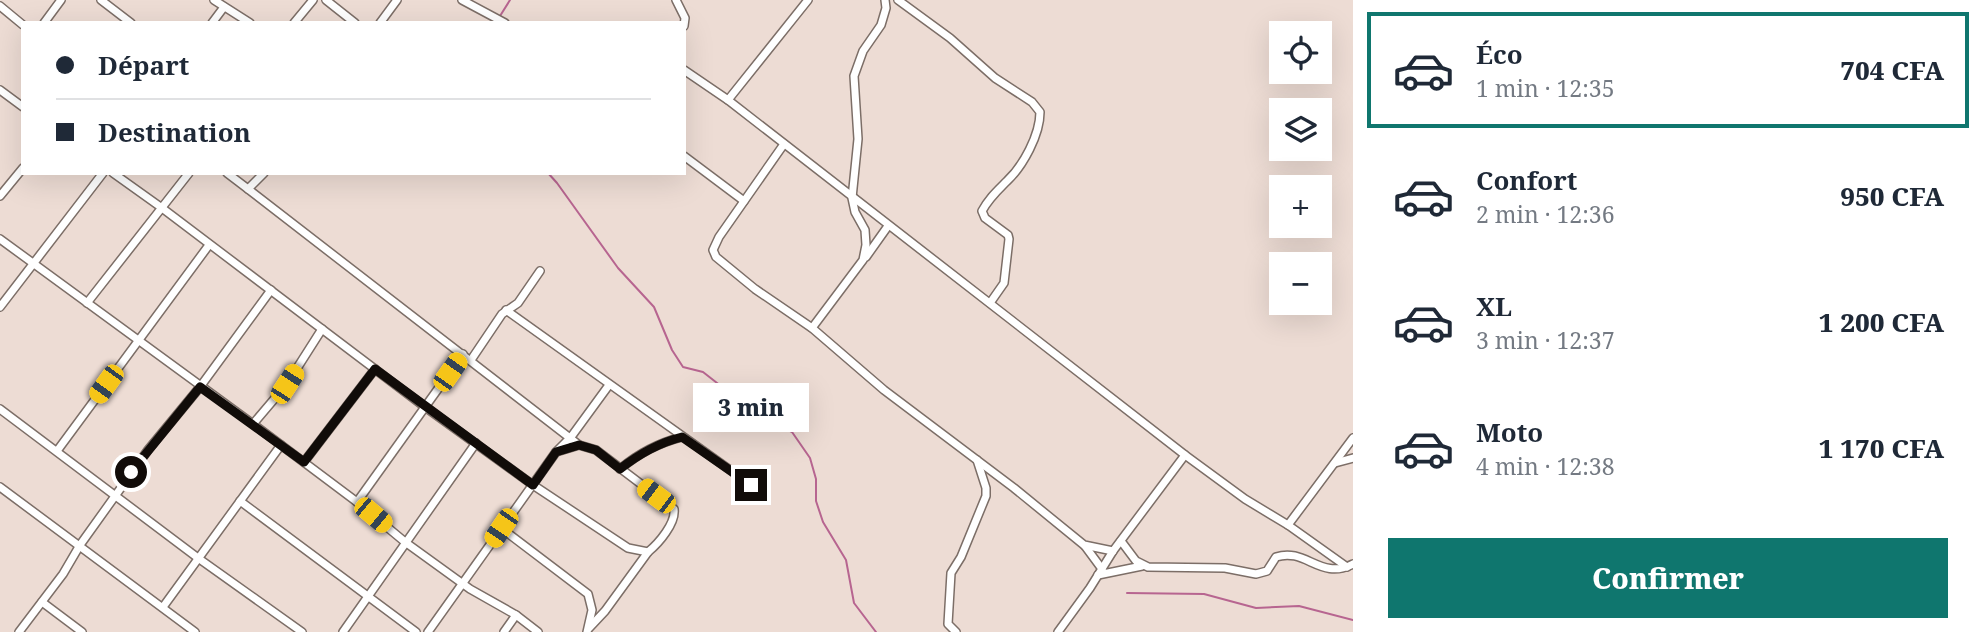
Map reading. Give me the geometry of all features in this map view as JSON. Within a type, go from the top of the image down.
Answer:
[{"type":"street","points":[[45,21],[61,0]]},
{"type":"street","points":[[101,0],[128,21]]},
{"type":"street","points":[[214,0],[247,21]]},
{"type":"street","points":[[296,21],[313,0]]},
{"type":"street","points":[[326,0],[352,21]]},
{"type":"street","points":[[381,21],[397,0]]},
{"type":"street","points":[[462,0],[501,21]]},
{"type":"street","points":[[676,0],[685,21]]},
{"type":"street","points":[[728,100],[808,0]]},
{"type":"street","points":[[863,260],[865,230],[855,212],[852,198],[858,138],[855,72],[863,51],[881,25],[886,8],[885,0]]},
{"type":"street","points":[[898,0],[967,51],[995,78],[1032,102],[1040,112],[1038,125],[1026,154],[982,211],[985,218],[1009,239],[1004,283],[990,303]]},
{"type":"street","points":[[0,6],[21,24]]},
{"type":"street","points":[[213,21],[224,6]]},
{"type":"street","points":[[686,71],[728,100],[1185,455],[1245,499],[1350,565]]},
{"type":"street","points":[[0,90],[21,106]]},
{"type":"street","points":[[784,144],[716,243],[714,253],[755,289],[811,328],[884,390],[1084,545],[1100,572]]},
{"type":"street","points":[[686,158],[744,201]]},
{"type":"street","points":[[0,196],[21,171]]},
{"type":"street","points":[[0,307],[101,175]]},
{"type":"street","points":[[116,175],[533,485],[628,548],[648,552]]},
{"type":"street","points":[[88,303],[187,175]]},
{"type":"street","points":[[230,175],[579,445],[596,450],[674,509],[675,516],[670,524],[606,611],[588,630]]},
{"type":"street","points":[[248,189],[262,175]]},
{"type":"street","points":[[811,328],[888,226]]},
{"type":"street","points":[[0,239],[304,462],[405,542],[463,583],[516,614],[538,632]]},
{"type":"street","points":[[57,451],[209,245]]},
{"type":"street","points":[[471,360],[506,310],[518,303],[540,271]]},
{"type":"street","points":[[19,632],[148,450],[200,387],[271,290]]},
{"type":"street","points":[[506,310],[751,485]]},
{"type":"street","points":[[253,424],[287,384],[322,329]]},
{"type":"street","points":[[357,502],[463,354]]},
{"type":"street","points":[[304,462],[375,369]]},
{"type":"street","points":[[428,632],[556,452],[609,386]]},
{"type":"street","points":[[1,412],[302,632]]},
{"type":"street","points":[[620,469],[638,454],[663,442],[682,437]]},
{"type":"street","points":[[1288,525],[1353,439]]},
{"type":"street","points":[[343,632],[475,443]]},
{"type":"street","points":[[163,607],[281,445]]},
{"type":"street","points":[[556,452],[579,445]]},
{"type":"street","points":[[1058,632],[1113,551],[1185,455]]},
{"type":"street","points":[[1334,464],[1353,458]]},
{"type":"street","points":[[956,632],[948,624],[951,573],[961,557],[986,496],[986,488],[976,460]]},
{"type":"street","points":[[0,487],[163,607],[183,628],[195,632]]},
{"type":"street","points":[[240,501],[416,632]]},
{"type":"street","points":[[501,528],[588,594],[592,610],[588,630]]},
{"type":"street","points":[[1121,541],[1143,566]]},
{"type":"street","points":[[1084,545],[1113,551]]},
{"type":"street","points":[[1100,572],[1143,566],[1225,568],[1256,574],[1267,571],[1276,557],[1288,555],[1306,559],[1319,568],[1350,565]]},
{"type":"street","points":[[42,602],[82,632]]},
{"type":"street","points":[[504,632],[516,614]]},
{"type":"waterway","points":[[500,16],[510,0]]},
{"type":"waterway","points":[[550,175],[618,268],[654,307],[672,350],[683,367],[703,372],[754,412],[792,432],[810,458],[816,479],[816,501],[823,522],[846,560],[854,603],[876,632]]},
{"type":"waterway","points":[[1127,593],[1204,594],[1256,608],[1299,606],[1353,620]]},
{"type":"route","points":[[131,472],[200,387],[304,462],[375,369],[533,485],[556,452],[579,445],[596,450],[620,469],[638,454],[663,442],[682,437],[751,485]]}]
